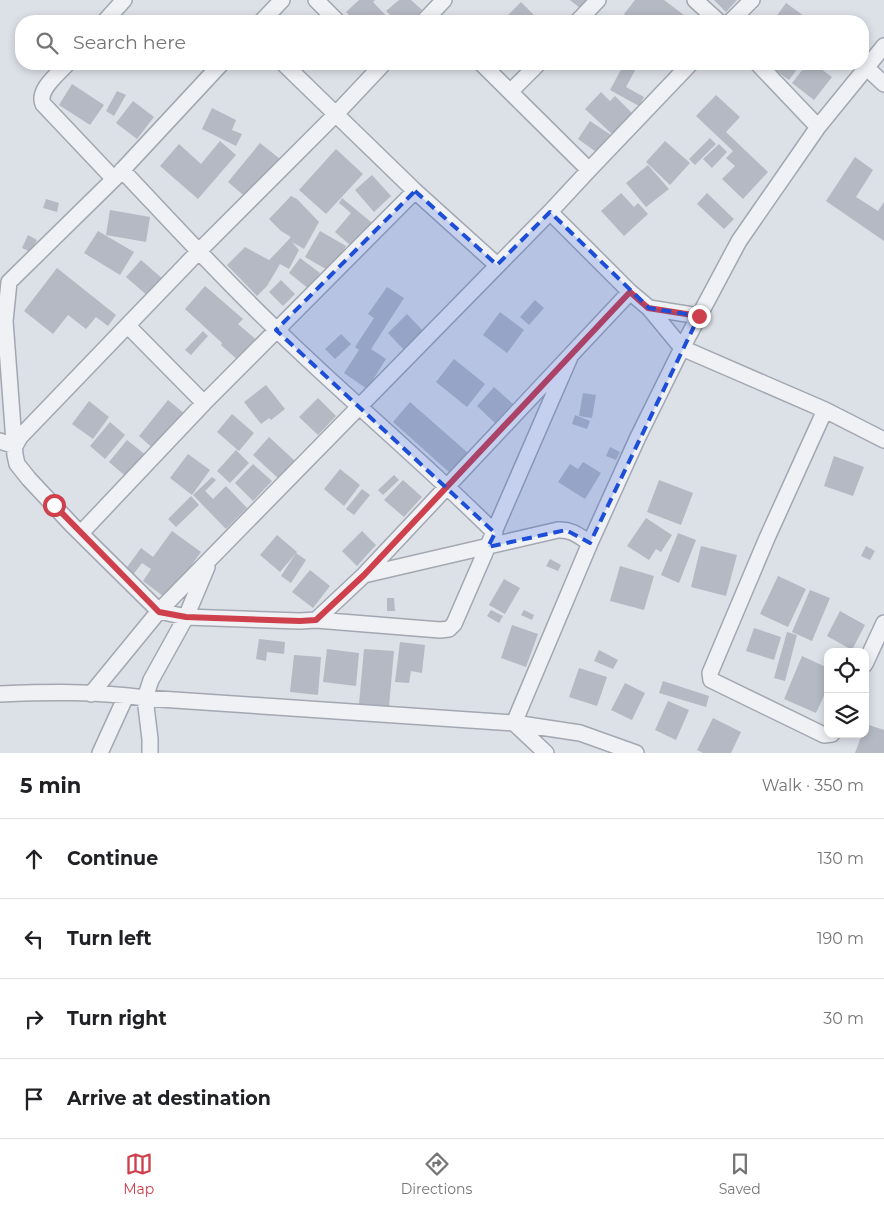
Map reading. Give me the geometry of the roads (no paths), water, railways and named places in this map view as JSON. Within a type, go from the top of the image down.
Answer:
[{"type":"street","points":[[110,15],[124,0]]},
{"type":"street","points":[[268,15],[282,0]]},
{"type":"street","points":[[316,0],[331,15]]},
{"type":"street","points":[[433,15],[444,0]]},
{"type":"street","points":[[584,15],[598,0]]},
{"type":"street","points":[[695,0],[711,15]]},
{"type":"street","points":[[737,15],[752,0]]},
{"type":"street","points":[[869,65],[884,46]]},
{"type":"street","points":[[62,70],[44,91],[43,104],[200,251],[276,330],[359,408],[447,486],[495,533]]},
{"type":"street","points":[[215,70],[118,174],[9,282],[5,321],[17,464],[42,493],[159,612],[186,617],[316,620],[440,630],[450,629],[495,533],[570,356]]},
{"type":"street","points":[[290,70],[415,191],[497,265]]},
{"type":"street","points":[[15,446],[20,437],[336,114],[376,70]]},
{"type":"street","points":[[488,70],[588,170]]},
{"type":"street","points":[[511,91],[532,70]]},
{"type":"street","points":[[91,694],[159,612],[550,212],[684,70]]},
{"type":"street","points":[[764,70],[818,127]]},
{"type":"street","points":[[514,722],[638,436],[682,348],[745,230],[818,127],[865,70]]},
{"type":"street","points":[[869,70],[884,84]]},
{"type":"street","points":[[81,533],[204,403],[415,191]]},
{"type":"street","points":[[550,212],[648,308],[682,348],[825,410],[884,440]]},
{"type":"street","points":[[316,620],[364,575],[630,292]]},
{"type":"street","points":[[648,308],[699,316]]},
{"type":"street","points":[[128,326],[204,403]]},
{"type":"street","points":[[824,735],[711,680],[710,673],[767,538],[825,410]]},
{"type":"street","points":[[0,441],[15,446]]},
{"type":"street","points":[[364,575],[558,530],[573,532],[590,543]]},
{"type":"street","points":[[150,753],[145,698],[158,667],[186,617],[210,559]]},
{"type":"street","points":[[869,655],[884,623]]},
{"type":"street","points":[[0,694],[51,692],[91,694],[514,722],[580,733],[636,753]]},
{"type":"street","points":[[100,753],[126,696]]},
{"type":"street","points":[[514,722],[546,753]]}]
